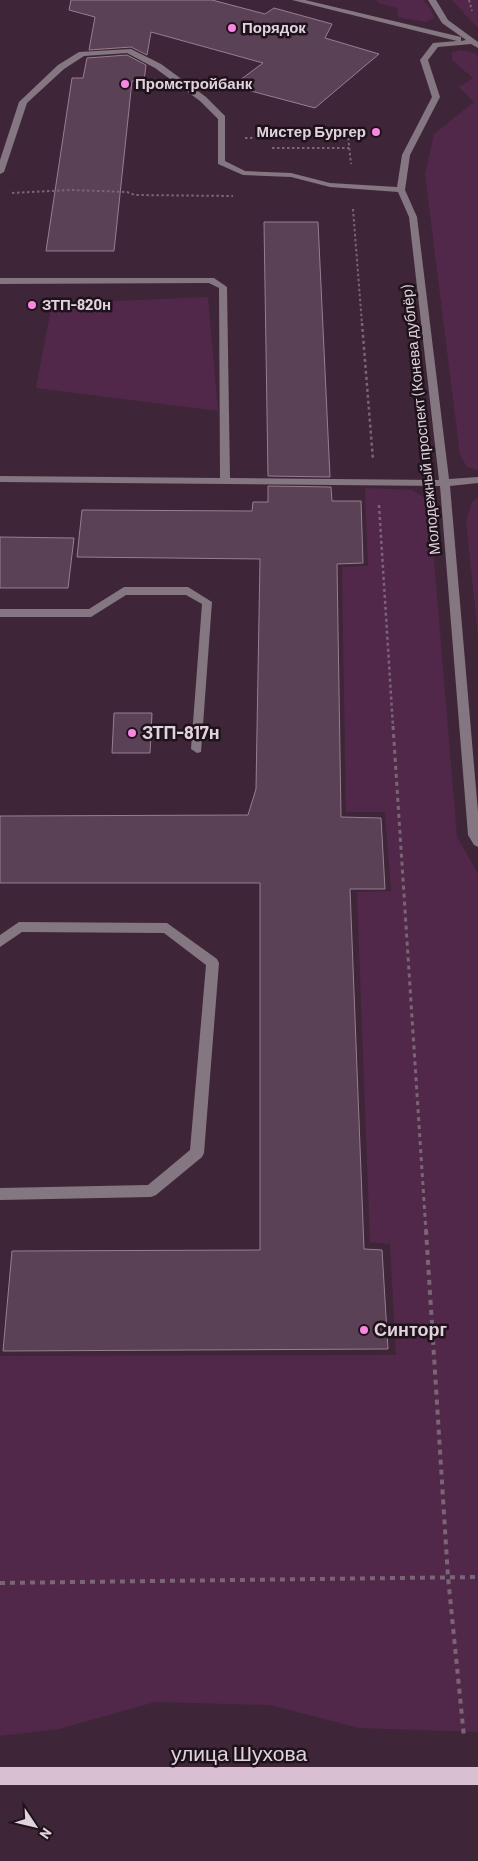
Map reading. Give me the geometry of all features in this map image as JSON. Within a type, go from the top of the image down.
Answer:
[{"type":"main road","name":"улица Шухова","points":[[0,1776],[478,1776]]},
{"type":"street","points":[[296,0],[474,44]]},
{"type":"street","points":[[432,0],[445,21],[474,44]]},
{"type":"street","points":[[0,172],[23,102],[61,67],[82,54],[128,51],[158,66],[203,99],[222,118],[221,162],[243,173],[291,175],[330,185],[401,190],[406,155],[436,97],[424,60],[436,45],[474,44]]},
{"type":"street","name":"Молодежный проспект (Конева дублёр)","points":[[401,190],[414,217],[445,483],[474,835],[478,842]]},
{"type":"street","points":[[0,281],[211,280],[223,287],[225,481]]},
{"type":"street","points":[[0,479],[445,483],[478,480]]},
{"type":"street","points":[[0,613],[91,613],[124,591],[188,590],[207,602],[197,749]]},
{"type":"street","points":[[0,942],[19,927],[166,928],[213,963],[197,1153],[151,1191],[0,1194]]},
{"type":"path","points":[[222,138],[348,136],[349,148],[271,148]]},
{"type":"path","points":[[8,193],[71,190],[127,192],[135,195],[234,196]]},
{"type":"path","points":[[352,206],[374,465],[378,482],[448,1577],[464,1736]]},
{"type":"path","points":[[0,1583],[478,1577]]},
{"type":"shaded area","points":[[377,0],[423,0],[431,9],[434,18],[425,22],[398,17],[397,8],[378,3]]},
{"type":"shaded area","points":[[452,0],[478,0],[478,28]]},
{"type":"shaded area","points":[[460,50],[475,53],[478,58],[478,470],[467,467],[460,455],[425,174],[434,134],[474,102],[459,87],[473,78],[452,60],[452,53]]},
{"type":"shaded area","points":[[208,297],[218,411],[36,388],[52,304]]},
{"type":"shaded area","points":[[365,488],[412,490],[429,500],[457,837],[478,874],[478,1732],[359,1728],[270,1705],[155,1702],[59,1729],[0,1736],[0,1356],[396,1355],[390,1244],[370,1242],[357,892],[391,891],[385,812],[346,812],[342,567],[368,566]]},
{"type":"shaded area","points":[[478,498],[478,636],[466,521],[472,502]]},
{"type":"building","points":[[71,0],[212,0],[265,14],[274,8],[332,24],[325,38],[379,54],[315,108],[232,86],[263,63],[151,32],[147,55],[131,47],[89,50],[95,17],[69,10]]},
{"type":"building","points":[[127,55],[146,65],[144,81],[132,81],[114,251],[46,251],[72,78],[83,78],[87,58]]},
{"type":"building","points":[[264,222],[318,222],[330,477],[268,476]]},
{"type":"building","points":[[268,486],[331,487],[332,501],[361,501],[363,563],[337,564],[341,817],[381,818],[385,889],[350,889],[364,1249],[382,1250],[388,1349],[3,1351],[12,1251],[260,1250],[260,883],[0,883],[0,816],[248,815],[256,789],[260,559],[77,557],[82,510],[252,511],[253,502],[268,502]]},
{"type":"building","points":[[0,537],[74,538],[68,588],[0,588]]},
{"type":"building","name":"ЗТП-817н","points":[[114,713],[152,713],[150,753],[112,753]]},
{"type":"place","name":"Порядок","points":[[232,28]]},
{"type":"place","name":"Промстройбанк","points":[[125,84]]},
{"type":"place","name":"Мистер Бургер","points":[[376,132]]},
{"type":"place","name":"ЗТП-820н","points":[[32,305]]},
{"type":"place","name":"ЗТП-817н","points":[[132,733]]},
{"type":"place","name":"Синторг","points":[[364,1330]]}]
